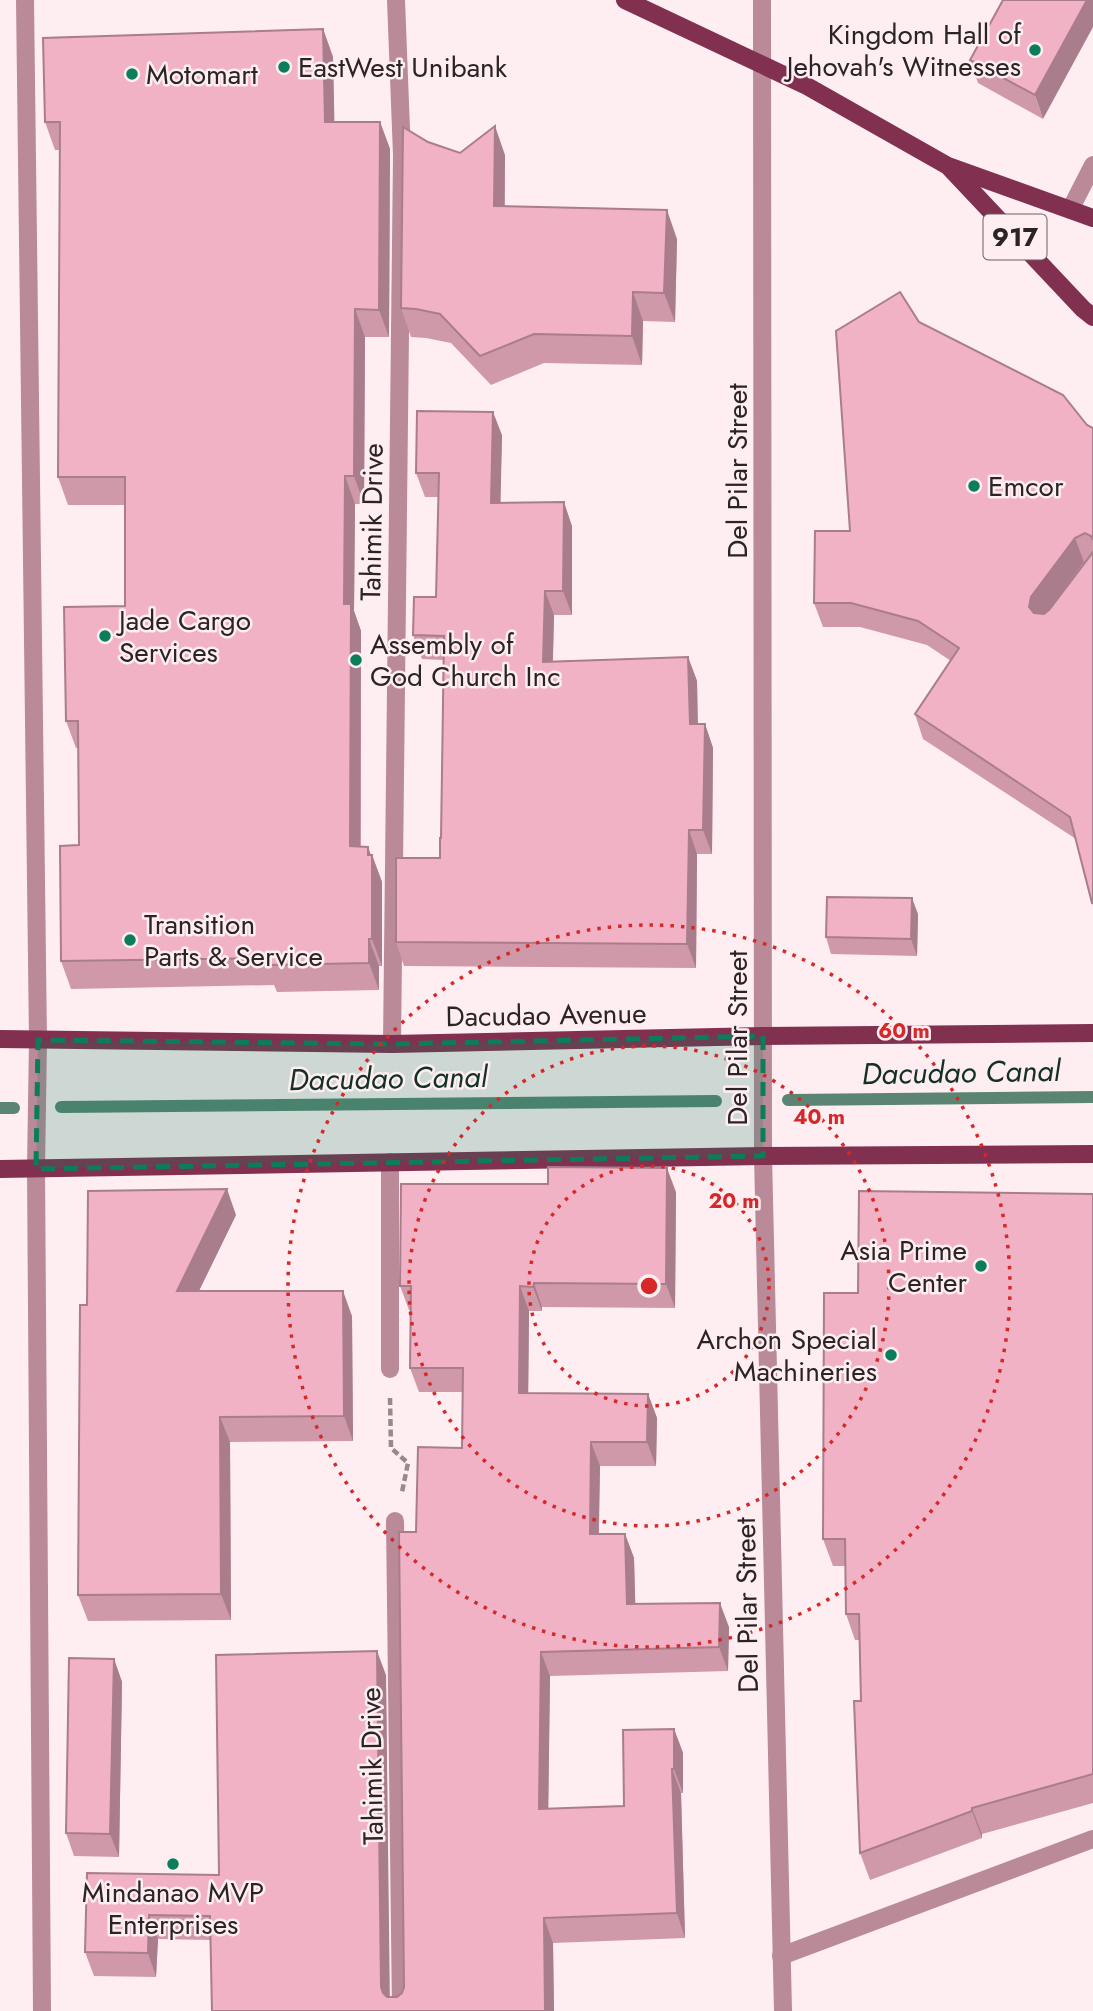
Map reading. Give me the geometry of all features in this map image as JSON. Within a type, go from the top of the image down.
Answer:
[{"type":"main road","name":"917","points":[[625,0],[805,85],[948,166],[1093,218]]},
{"type":"main road","name":"917","points":[[948,166],[1090,313]]},
{"type":"main road","name":"Dacudao Avenue","points":[[0,1040],[392,1044],[763,1036],[1093,1033]]},
{"type":"main road","points":[[0,1169],[762,1156],[1093,1154]]},
{"type":"street","points":[[25,0],[38,1040],[36,1168],[42,2011]]},
{"type":"street","name":"Tahimik Drive","points":[[392,1044],[402,168],[396,0]]},
{"type":"street","name":"Del Pilar Street","points":[[762,0],[762,1156],[783,2011]]},
{"type":"street","points":[[1071,208],[1093,165]]},
{"type":"street","points":[[390,1162],[390,1369]]},
{"type":"street","name":"Tahimik Drive","points":[[395,1521],[401,2011]]},
{"type":"street","points":[[781,1956],[1093,1839]]},
{"type":"path","points":[[390,1369],[391,1448],[408,1463],[395,1521]]},
{"type":"highlighted area","points":[[763,1036],[763,1156],[36,1169],[38,1040],[392,1044]]},
{"type":"building","points":[[1003,0],[1087,0],[1035,95],[970,60]]},
{"type":"building","points":[[323,29],[325,122],[380,122],[379,310],[355,309],[354,476],[345,476],[344,604],[351,604],[350,846],[368,847],[368,855],[372,855],[372,939],[369,939],[369,963],[267,965],[267,958],[61,961],[60,846],[79,845],[78,721],[66,721],[64,607],[125,606],[125,477],[58,477],[60,122],[45,122],[43,38]]},
{"type":"building","points":[[495,126],[494,206],[667,210],[664,293],[633,292],[632,336],[534,334],[480,356],[440,314],[401,308],[403,127],[428,142],[460,153]]},
{"type":"building","points":[[900,292],[919,322],[1063,395],[1087,425],[1093,428],[1093,540],[1085,533],[1075,538],[1031,597],[1029,607],[1034,613],[1044,614],[1049,610],[1093,552],[1093,903],[1070,817],[915,714],[959,648],[918,621],[851,603],[814,603],[815,531],[850,531],[836,331]]},
{"type":"building","points":[[417,411],[493,412],[491,503],[564,502],[563,591],[545,591],[543,662],[688,657],[690,724],[705,724],[703,830],[689,830],[687,944],[396,942],[396,858],[440,858],[441,838],[444,636],[413,635],[414,597],[436,597],[439,473],[416,473]]},
{"type":"building","points":[[827,897],[912,898],[911,939],[826,937]]},
{"type":"building","points":[[548,1167],[667,1168],[666,1284],[534,1283],[533,1287],[520,1286],[519,1393],[648,1394],[647,1442],[591,1442],[590,1534],[625,1534],[627,1604],[720,1603],[719,1647],[541,1652],[539,1809],[624,1806],[623,1730],[674,1729],[672,1769],[677,1913],[544,1918],[545,2011],[212,2011],[210,1916],[149,1915],[148,1953],[85,1952],[87,1873],[219,1875],[216,1655],[377,1651],[381,1987],[387,1997],[397,1997],[402,1993],[399,1532],[416,1532],[418,1447],[462,1448],[463,1368],[410,1368],[411,1286],[400,1286],[401,1184],[548,1184]]},
{"type":"building","points":[[227,1189],[177,1291],[343,1291],[344,1416],[220,1417],[221,1594],[78,1595],[80,1305],[87,1305],[88,1191]]},
{"type":"building","points":[[859,1191],[1093,1194],[1093,1774],[972,1808],[972,1811],[860,1853],[854,1701],[861,1701],[859,1614],[846,1614],[845,1539],[823,1539],[824,1293],[858,1293]]},
{"type":"building","points":[[69,1658],[114,1659],[110,1834],[66,1833]]},
{"type":"waterway","name":"Dacudao Canal","points":[[788,1100],[1093,1097]]},
{"type":"waterway","name":"Dacudao Canal","points":[[61,1107],[716,1101]]},
{"type":"waterway","name":"Dacudao Canal","points":[[0,1108],[14,1108]]},
{"type":"place","name":"Kingdom Hall of Jehovah's Witnesses","points":[[1035,50]]},
{"type":"place","name":"EastWest Unibank","points":[[284,67]]},
{"type":"place","name":"Motomart","points":[[132,74]]},
{"type":"place","name":"Emcor","points":[[974,486]]},
{"type":"place","name":"Jade Cargo Services","points":[[105,636]]},
{"type":"place","name":"Assembly of God Church Inc","points":[[356,660]]},
{"type":"place","name":"Transition Parts & Service","points":[[130,940]]},
{"type":"place","name":"Asia Prime Center","points":[[981,1266]]},
{"type":"place","name":"Archon Special Machineries","points":[[891,1355]]},
{"type":"place","name":"Mindanao MVP Enterprises","points":[[173,1864]]}]
